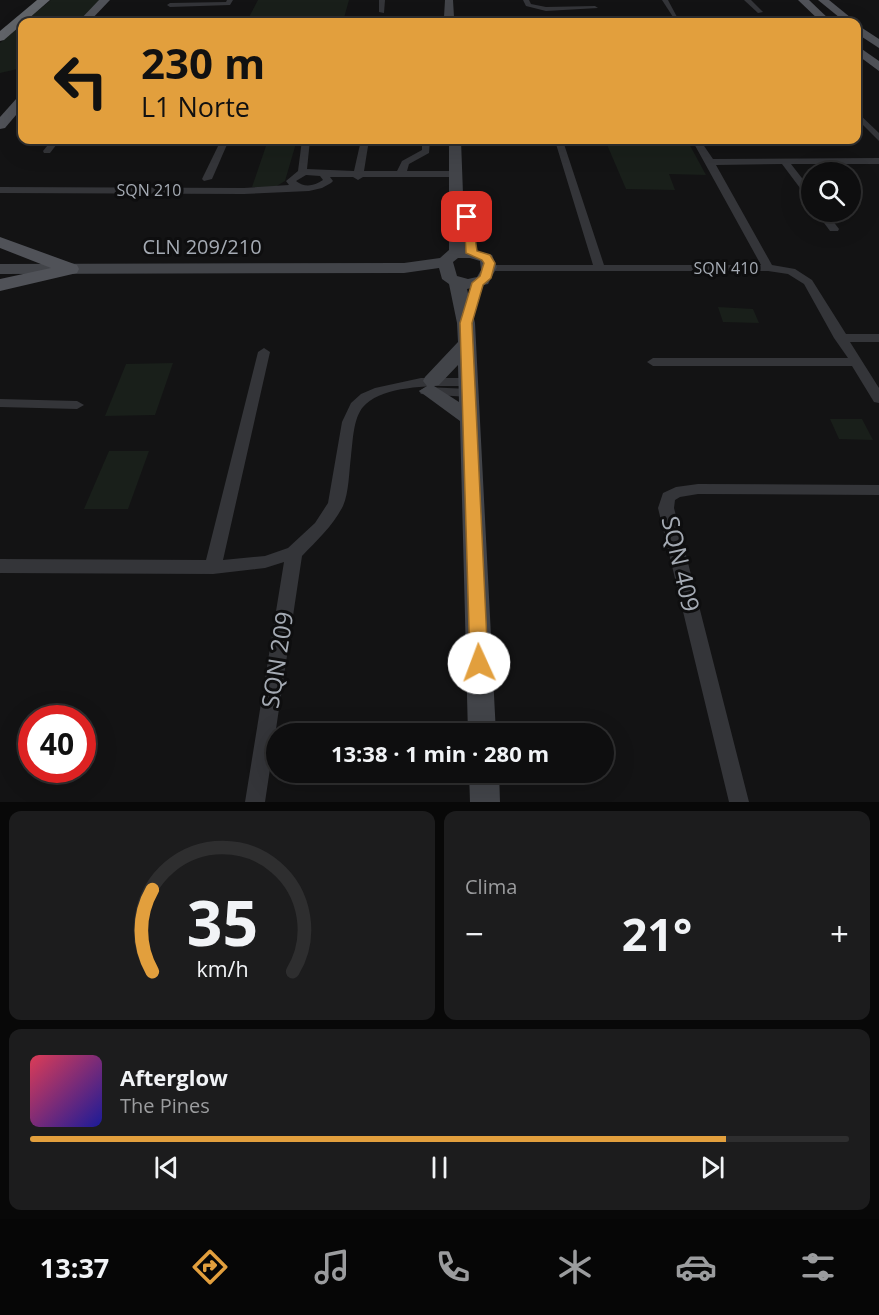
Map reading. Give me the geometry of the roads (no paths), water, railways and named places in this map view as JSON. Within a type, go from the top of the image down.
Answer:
[{"type":"highway","points":[[0,23],[28,0]]},
{"type":"highway","points":[[23,18],[44,0]]},
{"type":"highway","points":[[0,37],[18,22]]},
{"type":"main road","points":[[87,18],[105,0]]},
{"type":"main road","points":[[102,18],[120,0]]},
{"type":"main road","points":[[806,3],[827,4],[846,18]]},
{"type":"main road","points":[[806,3],[823,18]]},
{"type":"main road","points":[[861,31],[879,45]]},
{"type":"main road","points":[[861,52],[879,67]]},
{"type":"main road","points":[[0,105],[18,96]]},
{"type":"main road","points":[[0,124],[18,97]]},
{"type":"main road","points":[[0,242],[70,269]]},
{"type":"main road","points":[[0,285],[70,269]]},
{"type":"street","points":[[170,5],[228,4],[230,0]]},
{"type":"street","points":[[381,12],[382,0]]},
{"type":"street","points":[[449,0],[449,18]]},
{"type":"street","points":[[526,0],[528,5],[538,9],[595,8]]},
{"type":"street","points":[[665,0],[675,16]]},
{"type":"street","points":[[747,0],[760,12]]},
{"type":"street","points":[[861,119],[879,138]]},
{"type":"street","points":[[861,130],[871,130]]},
{"type":"street","points":[[47,151],[53,144]]},
{"type":"street","name":"SQN 210","points":[[207,179],[223,144]]},
{"type":"street","points":[[302,173],[306,144]]},
{"type":"street","points":[[358,175],[363,144]]},
{"type":"street","points":[[401,174],[405,163],[426,151],[426,144]]},
{"type":"street","points":[[455,144],[457,174],[455,265],[466,332],[482,723]]},
{"type":"street","points":[[560,144],[599,267]]},
{"type":"street","name":"SQN 410","points":[[489,268],[768,268],[699,144]]},
{"type":"street","points":[[710,162],[879,160]]},
{"type":"street","points":[[784,161],[801,183]]},
{"type":"street","points":[[298,187],[291,181],[293,176],[302,173],[325,179],[372,174],[457,174]]},
{"type":"street","name":"SQN 210","points":[[0,190],[244,191],[316,187],[325,179]]},
{"type":"street","points":[[829,222],[834,229]]},
{"type":"street","points":[[431,386],[446,369],[466,332],[477,283],[485,278],[489,268],[486,258],[455,265]]},
{"type":"street","name":"CLN 209/210","points":[[0,269],[404,268],[455,265],[477,283]]},
{"type":"street","points":[[768,268],[791,271],[806,279],[879,399]]},
{"type":"street","points":[[840,338],[879,338]]},
{"type":"street","points":[[213,567],[264,352]]},
{"type":"street","points":[[653,362],[855,362]]},
{"type":"street","points":[[0,566],[213,567],[265,562],[294,553],[330,515],[336,504],[349,422],[356,406],[366,397],[380,391],[410,386],[469,388]]},
{"type":"street","points":[[431,386],[470,419]]},
{"type":"street","points":[[0,403],[77,405]]},
{"type":"street","name":"SQN 409","points":[[739,802],[666,508],[668,497],[676,492],[698,489],[879,490]]},
{"type":"street","name":"SQN 209","points":[[255,802],[294,553]]},
{"type":"street","points":[[484,783],[485,802]]}]
